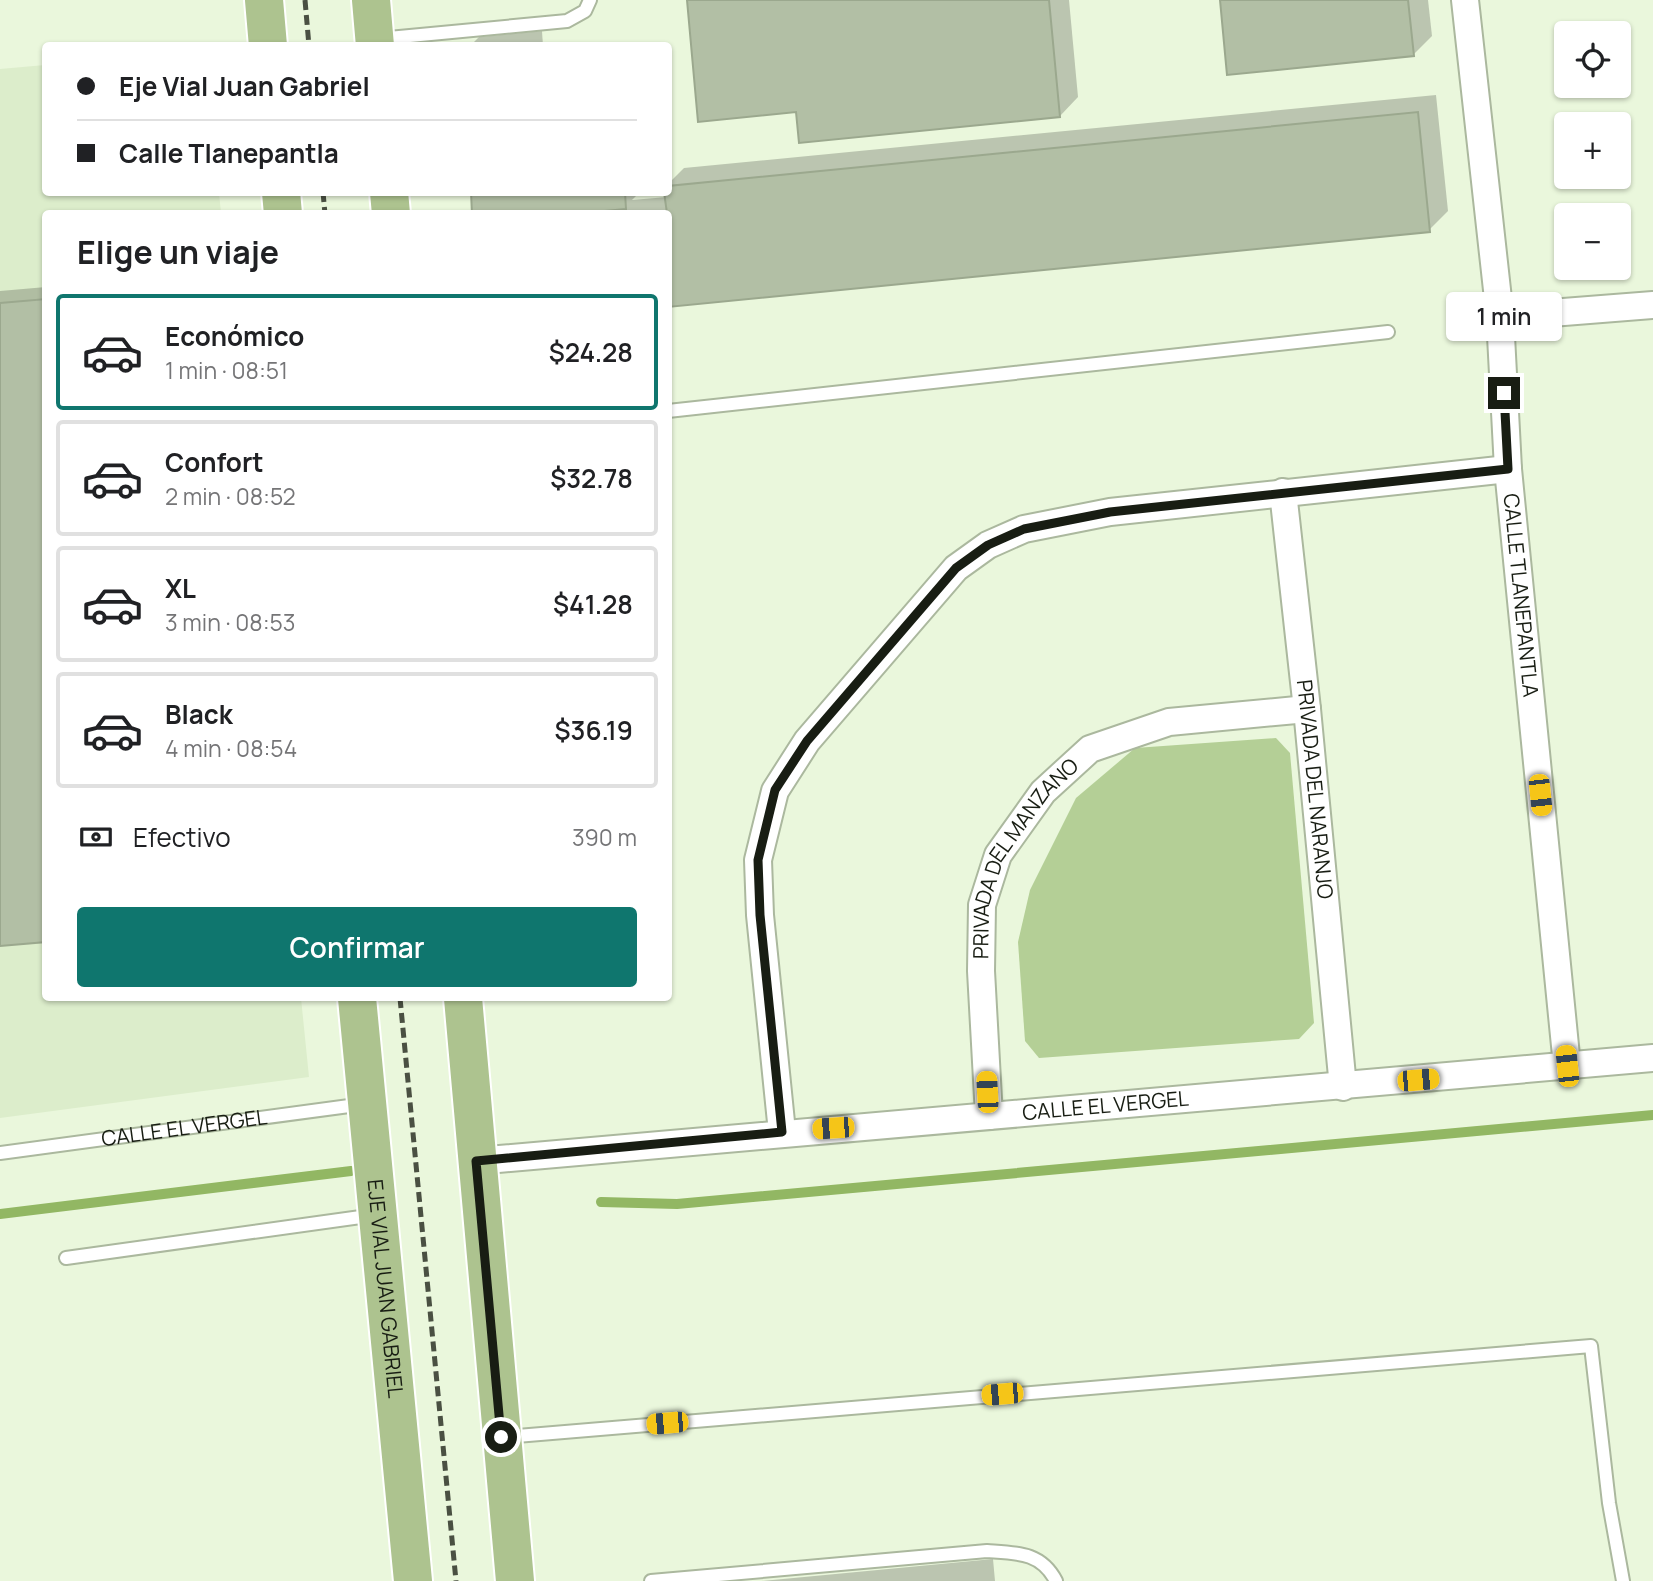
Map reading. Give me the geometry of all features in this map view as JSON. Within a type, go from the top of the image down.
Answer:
[{"type":"main road","points":[[264,0],[268,42]]},
{"type":"main road","points":[[371,0],[375,42]]},
{"type":"main road","name":"EJE VIAL JUAN GABRIEL","points":[[357,1001],[413,1581]]},
{"type":"main road","points":[[463,1001],[515,1581]]},
{"type":"street","name":"CALLE TLANEPANTLA","points":[[1465,0],[1500,317],[1508,469],[1567,1066]]},
{"type":"street","points":[[1500,317],[1653,306]]},
{"type":"street","points":[[782,1132],[760,915],[758,860],[775,790],[807,741],[956,568],[988,545],[1024,529],[1110,512],[1508,469]]},
{"type":"street","name":"PRIVADA DEL NARANJO","points":[[1283,492],[1307,709],[1343,1087]]},
{"type":"street","name":"PRIVADA DEL MANZANO","points":[[989,1116],[981,971],[982,905],[998,855],[1043,792],[1090,749],[1169,722],[1307,709]]},
{"type":"street","name":"CALLE EL VERGEL","points":[[476,1161],[782,1132],[1343,1087],[1653,1058]]},
{"type":"lane","points":[[375,42],[567,21],[585,11],[590,0]]},
{"type":"lane","points":[[672,411],[1388,332]]},
{"type":"lane","name":"CALLE EL VERGEL","points":[[0,1153],[368,1103]]},
{"type":"lane","points":[[66,1258],[378,1215]]},
{"type":"lane","points":[[501,1437],[1591,1346],[1609,1503],[1623,1581]]},
{"type":"lane","points":[[651,1581],[987,1551],[1032,1555],[1049,1568],[1056,1581]]},
{"type":"shaded area","points":[[42,65],[42,196],[219,196],[221,210],[42,210],[42,1001],[301,1001],[309,1077],[0,1118],[0,69]]},
{"type":"green space","points":[[1276,738],[1290,753],[1314,1023],[1299,1039],[1039,1058],[1025,1041],[1018,942],[1030,890],[1076,798],[1135,748]]},
{"type":"building","points":[[687,0],[1049,0],[1060,117],[799,143],[796,112],[698,122]]},
{"type":"building","points":[[1220,0],[1408,0],[1414,56],[1227,75]]},
{"type":"building","points":[[1418,112],[1430,232],[672,307],[672,210],[667,210],[665,196],[672,196],[672,186]]},
{"type":"building","points":[[471,196],[625,196],[626,209],[615,210],[472,210]]},
{"type":"building","points":[[42,299],[42,942],[0,946],[0,303]]},
{"type":"waterway","points":[[601,1202],[677,1204],[1653,1115]]},
{"type":"waterway","points":[[0,1214],[351,1171]]},
{"type":"railway","points":[[305,0],[309,42]]},
{"type":"railway","points":[[323,196],[325,210]]},
{"type":"railway","points":[[400,1001],[456,1581]]},
{"type":"route","points":[[501,1437],[476,1161],[782,1132],[760,915],[758,860],[775,790],[807,741],[956,568],[988,545],[1024,529],[1110,512],[1508,469],[1504,393]]}]
